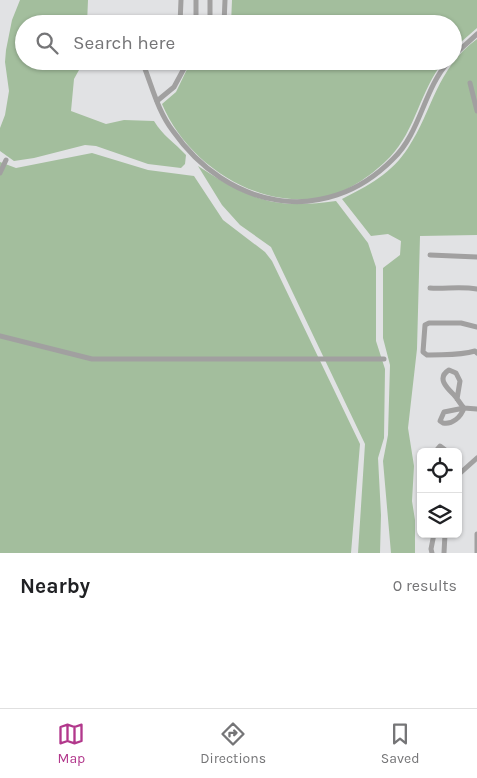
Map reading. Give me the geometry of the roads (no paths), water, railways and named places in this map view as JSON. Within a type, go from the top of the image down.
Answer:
[{"type":"street","points":[[180,15],[181,0]]},
{"type":"street","points":[[196,0],[196,15]]},
{"type":"street","points":[[210,0],[210,15]]},
{"type":"street","points":[[224,15],[225,0]]},
{"type":"street","points":[[462,48],[477,34]]},
{"type":"street","points":[[145,70],[163,116],[185,147],[201,164],[236,186],[273,200],[291,203],[317,202],[336,197],[362,185],[378,174],[395,158],[416,124],[427,95],[440,70]]},
{"type":"street","points":[[157,101],[174,87],[183,70]]},
{"type":"street","points":[[470,83],[477,111]]},
{"type":"street","points":[[0,173],[6,160]]},
{"type":"street","points":[[430,255],[477,257]]},
{"type":"street","points":[[430,288],[447,289],[459,286],[477,289]]},
{"type":"street","points":[[476,351],[460,356],[445,354],[427,355],[423,352],[425,325],[428,323],[461,323],[477,327]]},
{"type":"street","points":[[0,336],[92,358],[384,359]]},
{"type":"street","points":[[457,399],[460,381],[456,372],[449,370],[445,374],[444,385],[464,408],[477,409]]},
{"type":"street","points":[[462,471],[477,458]]},
{"type":"street","points":[[477,534],[477,553]]},
{"type":"street","points":[[432,553],[430,549],[433,538]]},
{"type":"street","points":[[444,553],[445,538]]}]
